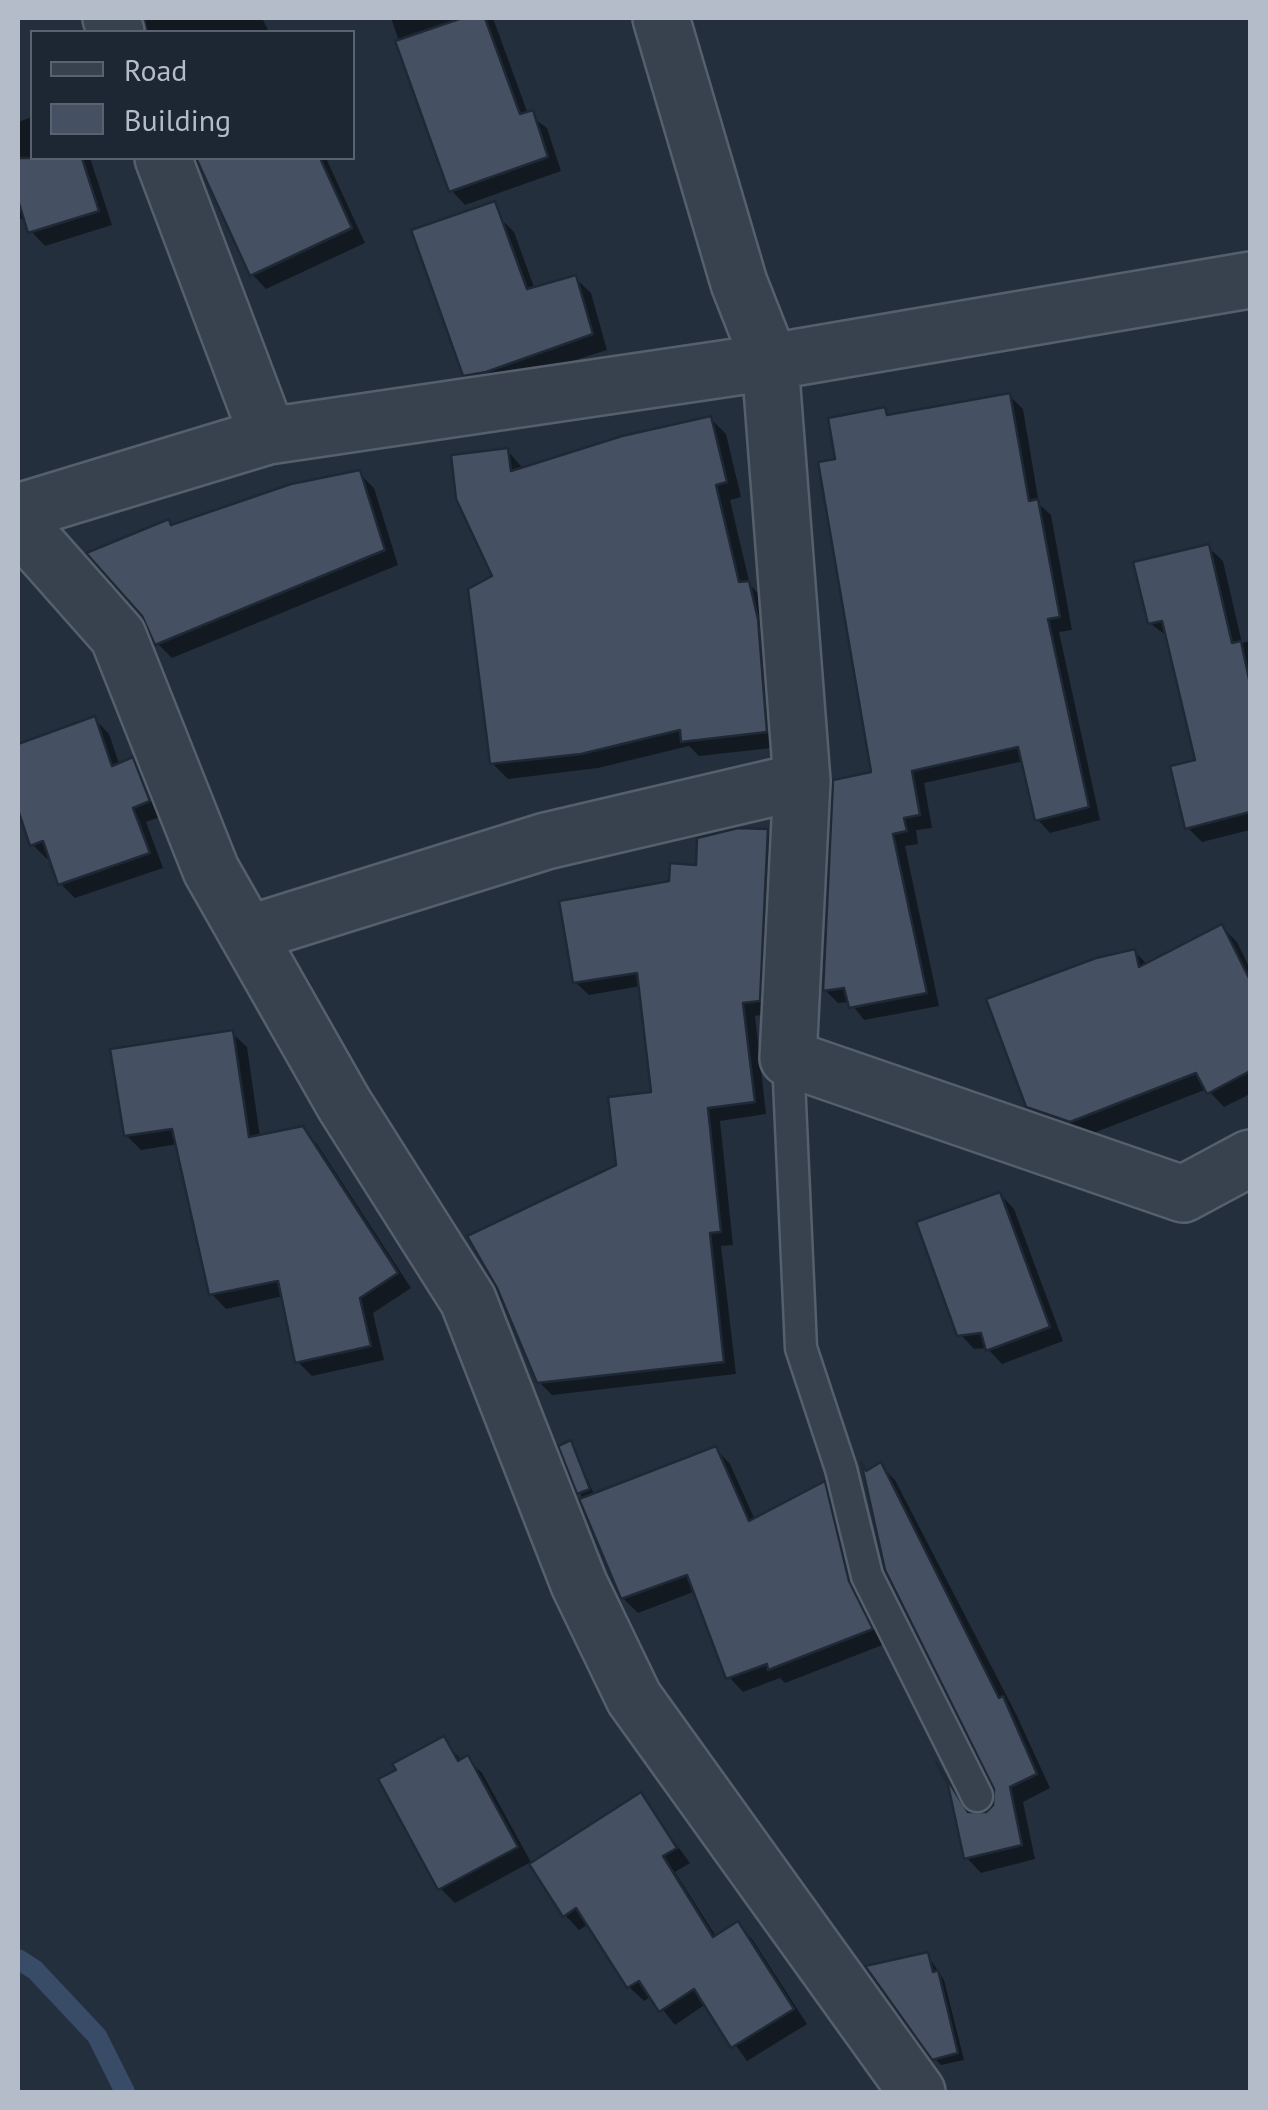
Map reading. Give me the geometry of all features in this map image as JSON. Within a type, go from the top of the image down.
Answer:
[{"type":"street","points":[[661,18],[738,283],[770,362],[802,781],[788,1058],[1183,1194],[1250,1158]]},
{"type":"street","points":[[164,160],[268,436]]},
{"type":"street","points":[[18,512],[268,436],[770,362],[1250,280]]},
{"type":"street","points":[[18,523],[118,636],[211,870],[344,1104],[468,1300],[579,1584],[634,1698],[917,2092]]},
{"type":"street","points":[[248,934],[546,841],[802,781]]},
{"type":"lane","points":[[788,1058],[800,1348],[841,1470],[866,1576],[977,1796]]},
{"type":"building","points":[[462,18],[485,18],[520,114],[533,110],[548,157],[449,192],[395,41]]},
{"type":"building","points":[[18,158],[83,160],[99,211],[28,233],[18,200]]},
{"type":"building","points":[[197,160],[321,160],[352,228],[250,276]]},
{"type":"building","points":[[495,201],[527,289],[576,275],[593,334],[486,372],[463,376],[411,230]]},
{"type":"building","points":[[1010,393],[1029,501],[1038,499],[1060,617],[1048,619],[1089,807],[1035,821],[1018,747],[912,771],[920,815],[904,818],[907,831],[893,834],[927,993],[849,1008],[844,988],[823,991],[833,780],[871,772],[818,462],[835,459],[828,418],[885,407],[887,415]]},
{"type":"building","points":[[711,416],[727,482],[716,485],[739,582],[749,581],[758,619],[767,732],[681,742],[680,730],[581,754],[490,764],[468,589],[492,576],[456,499],[451,455],[508,448],[511,471],[622,436]]},
{"type":"building","points":[[360,470],[385,550],[155,645],[142,616],[86,553],[169,519],[171,525],[291,484]]},
{"type":"building","points":[[1209,544],[1232,643],[1241,641],[1250,684],[1250,812],[1185,829],[1170,766],[1195,760],[1162,621],[1148,624],[1133,562]]},
{"type":"building","points":[[95,716],[112,766],[133,757],[150,801],[133,808],[150,853],[58,885],[43,841],[30,846],[18,810],[18,744]]},
{"type":"building","points":[[738,828],[768,829],[760,1001],[743,1003],[755,1102],[708,1108],[721,1232],[710,1233],[724,1362],[537,1383],[497,1288],[467,1236],[616,1165],[608,1097],[651,1092],[637,973],[573,983],[559,901],[669,881],[670,863],[696,865],[697,838]]},
{"type":"building","points":[[1222,924],[1250,980],[1250,1071],[1207,1094],[1196,1073],[1070,1122],[1026,1107],[986,999],[1096,958],[1135,949],[1139,967]]},
{"type":"building","points":[[233,1030],[249,1137],[303,1126],[398,1273],[360,1298],[371,1346],[295,1363],[278,1281],[209,1295],[172,1129],[124,1136],[110,1049]]},
{"type":"building","points":[[1000,1192],[1050,1327],[986,1351],[981,1333],[957,1336],[916,1222]]},
{"type":"building","points":[[571,1440],[590,1489],[577,1494],[558,1446]]},
{"type":"building","points":[[716,1446],[749,1521],[825,1481],[849,1581],[873,1629],[768,1670],[767,1664],[726,1679],[687,1575],[621,1599],[579,1499]]},
{"type":"building","points":[[861,1462],[866,1471],[881,1462],[999,1698],[1003,1696],[1037,1774],[1010,1787],[1022,1845],[964,1859],[948,1785],[936,1762],[968,1812],[986,1812],[993,1805],[994,1789],[885,1570]]},
{"type":"building","points":[[444,1736],[458,1761],[468,1755],[518,1847],[438,1890],[378,1779],[396,1770],[392,1764]]},
{"type":"building","points":[[641,1792],[677,1848],[663,1856],[713,1937],[738,1921],[794,2009],[731,2048],[694,1989],[659,2012],[639,1981],[627,1988],[576,1908],[563,1917],[529,1864]]},
{"type":"building","points":[[928,1952],[933,1972],[938,1970],[958,2053],[932,2060],[865,1966]]},
{"type":"waterway","points":[[18,1959],[35,1970],[97,2036],[125,2092]]}]
